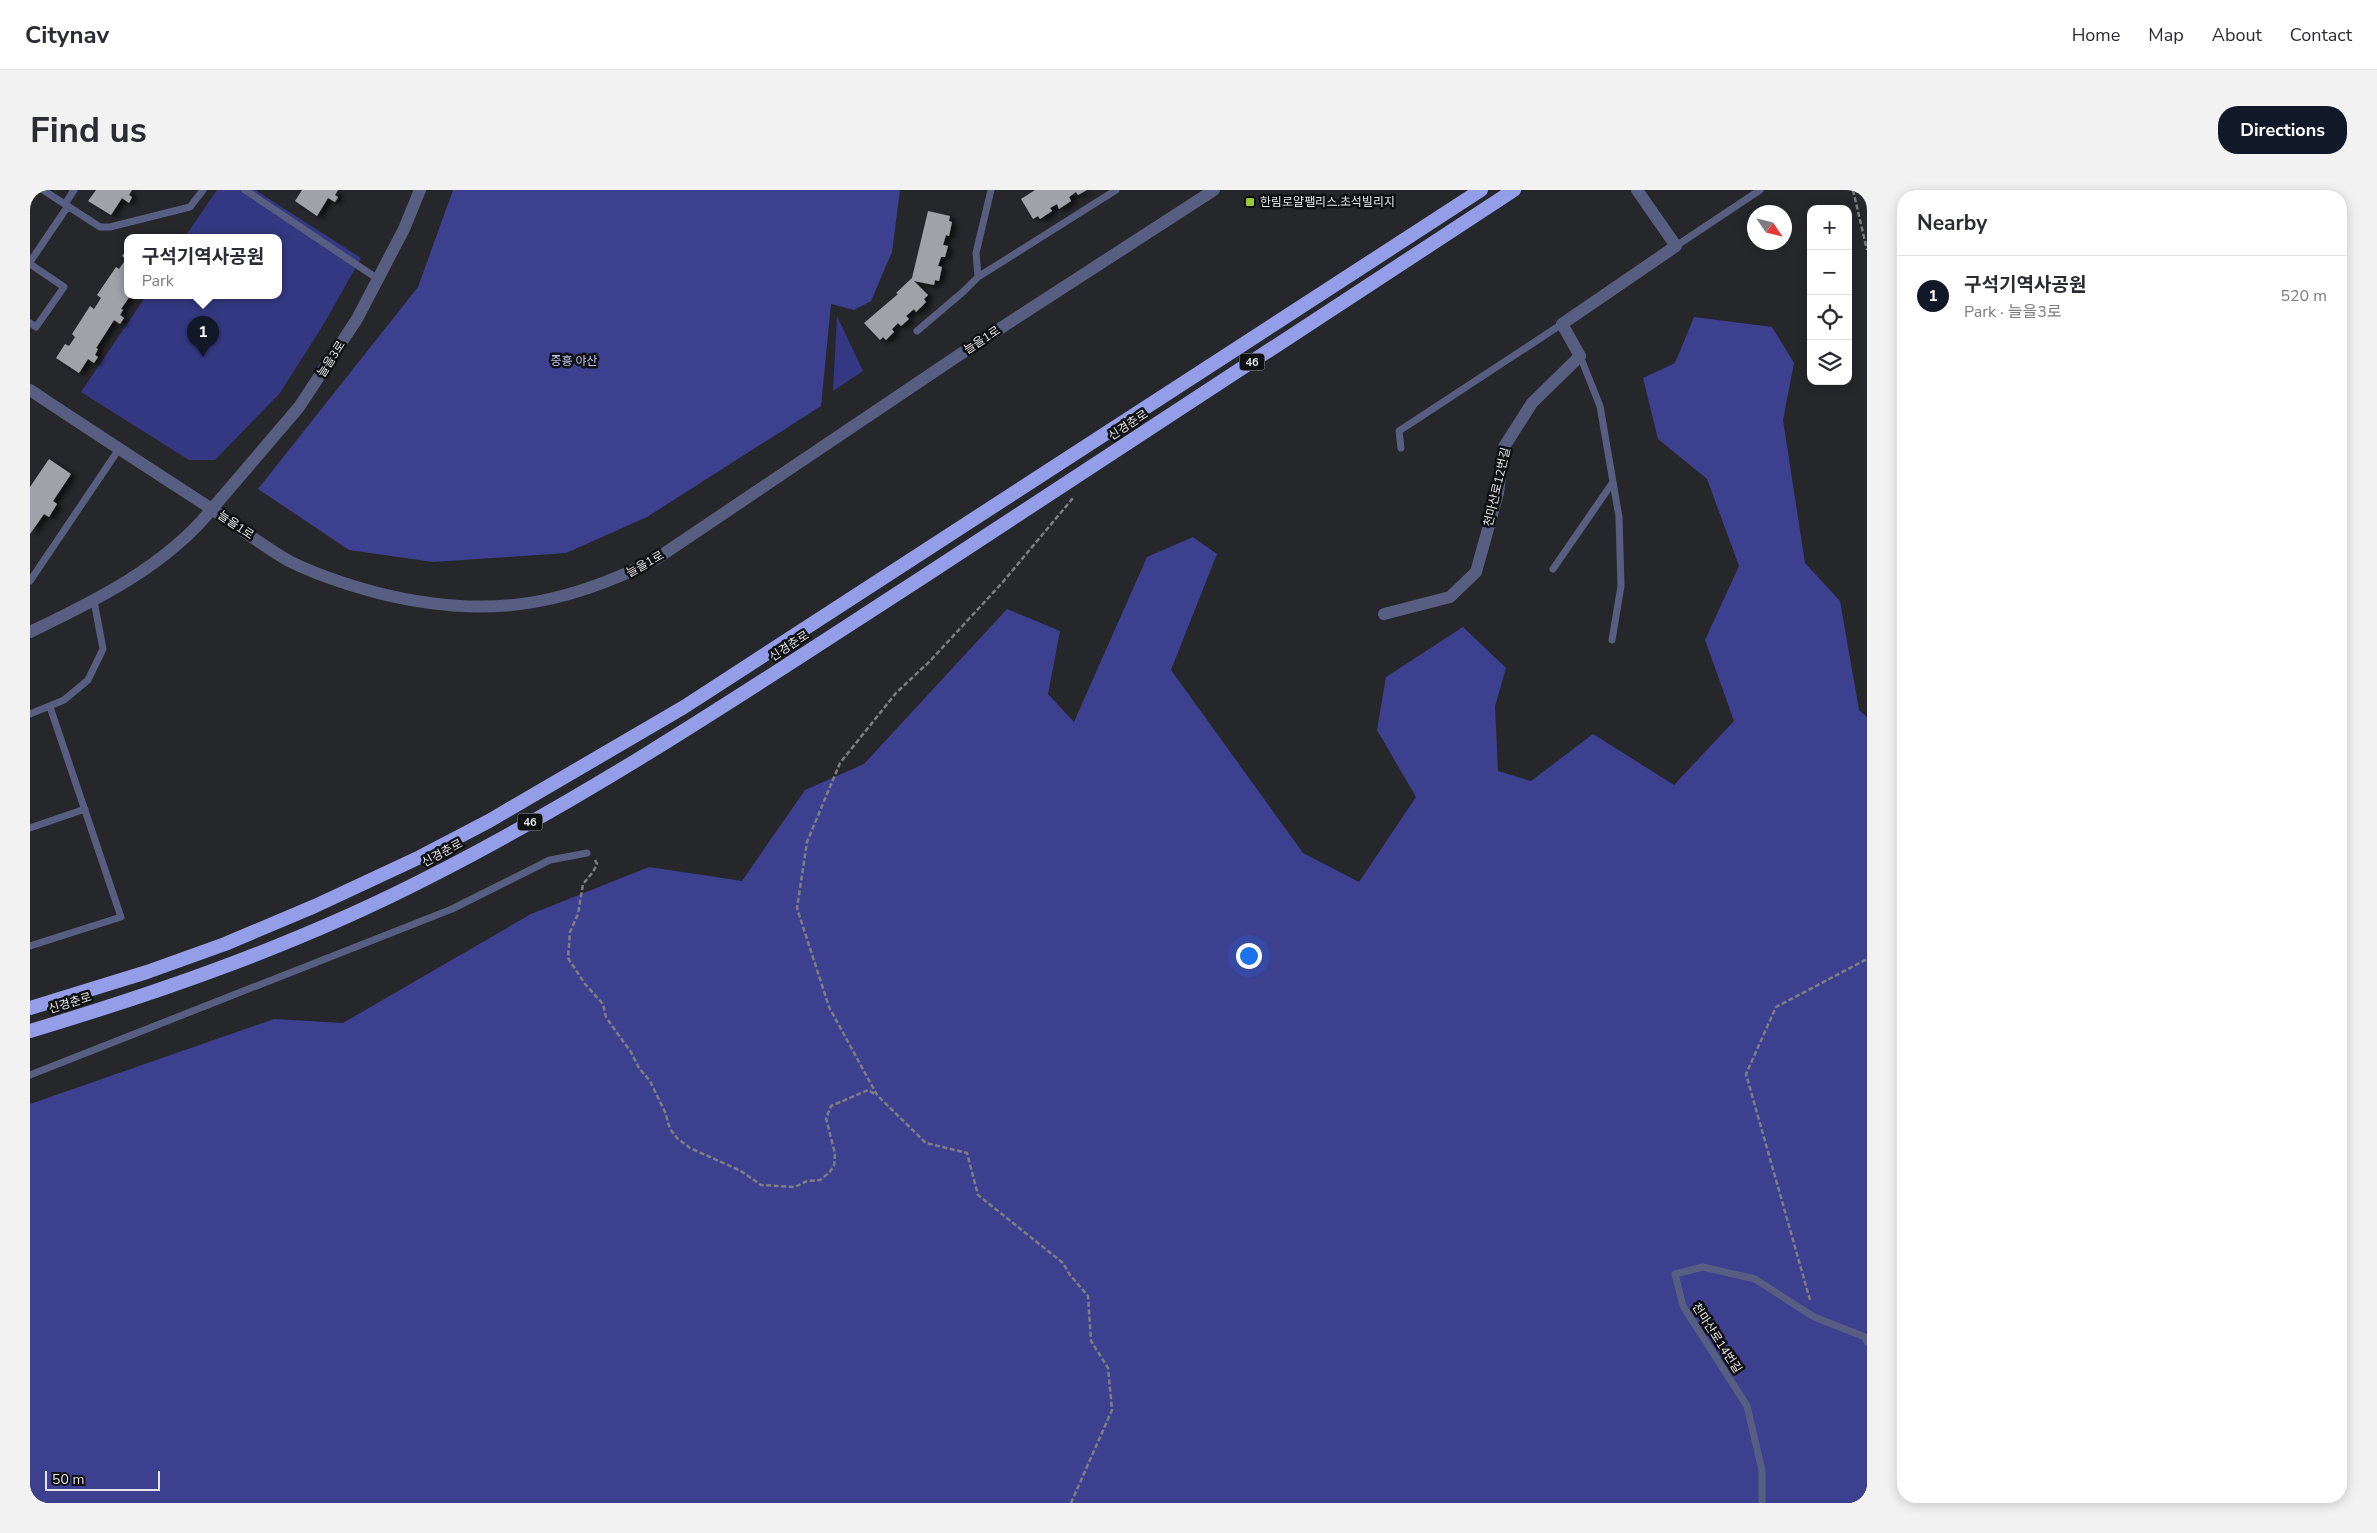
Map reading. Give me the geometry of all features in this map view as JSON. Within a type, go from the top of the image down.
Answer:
[{"type":"highway","name":"신경춘로","points":[[30,1008],[148,972],[226,944],[315,906],[420,858],[555,783],[684,707],[1481,190]]},
{"type":"highway","name":"신경춘로","points":[[30,1031],[121,1004],[249,957],[334,922],[432,876],[523,826],[666,742],[989,534],[1514,190]]},
{"type":"street","name":"늘을3로","points":[[30,632],[94,601],[171,550],[198,526],[299,407],[357,319],[404,229],[420,190]]},
{"type":"street","name":"늘을1로","points":[[30,390],[289,560],[349,585],[411,601],[463,608],[506,607],[545,602],[589,590],[656,559],[959,354],[1214,190]]},
{"type":"street","points":[[1580,356],[1562,324],[1676,246],[1637,190]]},
{"type":"street","name":"천마산로12번길","points":[[1384,614],[1450,597],[1476,572],[1498,493],[1504,447],[1532,403],[1580,356]]},
{"type":"lane","points":[[43,190],[100,228],[190,208],[203,190]]},
{"type":"lane","points":[[30,323],[36,327],[64,286],[30,263],[74,190]]},
{"type":"lane","points":[[245,190],[378,279]]},
{"type":"lane","points":[[978,277],[976,253],[991,190]]},
{"type":"lane","points":[[917,331],[978,277],[1116,190]]},
{"type":"lane","points":[[1676,246],[1760,190]]},
{"type":"lane","points":[[1401,448],[1399,431],[1562,324]]},
{"type":"lane","points":[[1580,356],[1600,406],[1619,518],[1621,586],[1612,640]]},
{"type":"lane","points":[[30,581],[119,449]]},
{"type":"lane","points":[[1554,569],[1613,482]]},
{"type":"lane","points":[[30,714],[64,700],[88,680],[103,649],[94,601]]},
{"type":"lane","points":[[30,946],[121,917],[50,706]]},
{"type":"lane","points":[[30,828],[85,809]]},
{"type":"lane","points":[[30,1075],[452,909],[550,860],[587,853]]},
{"type":"lane","name":"천마산로14번길","points":[[1762,1503],[1762,1470],[1747,1406],[1683,1306],[1674,1274],[1703,1267],[1755,1279],[1814,1317],[1865,1337],[1867,1342]]},
{"type":"path","points":[[1853,190],[1867,250]]},
{"type":"path","points":[[877,1095],[829,1007],[796,908],[807,842],[840,763],[896,693],[930,661],[1002,583],[1040,537]]},
{"type":"path","points":[[587,853],[597,864],[583,884],[578,914],[570,932],[568,958],[585,984],[603,1004],[606,1017],[631,1052],[639,1068],[650,1081],[665,1112],[670,1129],[677,1138],[690,1148],[741,1171],[761,1185],[795,1187],[807,1181],[820,1180],[834,1166],[835,1154],[826,1118],[831,1106],[868,1090],[877,1095],[926,1143],[967,1153],[978,1195],[1063,1263],[1070,1275],[1088,1296],[1091,1341],[1108,1368],[1112,1410],[1071,1503]]},
{"type":"path","points":[[1814,1317],[1746,1074],[1776,1007],[1867,959]]},
{"type":"shaded area","points":[[217,190],[255,190],[361,258],[325,322],[280,393],[215,460],[189,460],[81,392],[144,299],[282,299],[282,234],[187,234]]},
{"type":"shaded area","points":[[837,316],[863,371],[833,391]]},
{"type":"green space","name":"중흥 야산","points":[[453,190],[900,190],[892,252],[871,301],[854,310],[831,304],[821,406],[647,517],[566,553],[433,562],[349,550],[258,489],[418,287]]},
{"type":"green space","points":[[1694,317],[1772,327],[1794,363],[1783,420],[1805,563],[1840,601],[1859,710],[1867,717],[1867,1503],[30,1503],[30,1104],[274,1019],[343,1023],[531,914],[649,867],[742,881],[805,790],[864,764],[1007,609],[1060,631],[1048,694],[1074,722],[1147,557],[1193,537],[1217,554],[1171,670],[1303,853],[1359,882],[1416,797],[1377,730],[1386,677],[1463,627],[1506,668],[1495,706],[1498,771],[1531,781],[1593,734],[1674,785],[1734,721],[1705,640],[1739,566],[1707,479],[1658,439],[1643,378],[1675,363]]},
{"type":"building","points":[[96,190],[132,190],[129,195],[132,197],[129,203],[122,198],[111,215],[88,201]]},
{"type":"building","points":[[302,190],[338,190],[335,195],[338,197],[335,202],[328,198],[317,216],[295,201]]},
{"type":"building","points":[[1035,190],[1087,190],[1078,195],[1076,192],[1069,197],[1071,201],[1059,209],[1057,204],[1050,208],[1052,211],[1040,219],[1038,216],[1033,219],[1021,199]]},
{"type":"building","points":[[928,211],[950,216],[949,221],[952,222],[949,236],[946,235],[943,245],[948,246],[945,257],[941,257],[938,266],[942,267],[939,281],[935,280],[934,285],[914,281],[928,295],[924,299],[926,302],[916,312],[914,309],[906,316],[909,319],[901,326],[898,323],[892,329],[894,332],[886,340],[883,337],[880,340],[864,323],[898,294],[896,293],[912,278]]},
{"type":"building","points":[[124,262],[124,299],[128,299],[121,309],[123,310],[120,315],[124,318],[120,324],[114,320],[96,348],[98,349],[95,355],[98,357],[94,363],[88,359],[79,373],[56,358],[65,344],[69,346],[75,337],[72,334],[90,306],[94,309],[101,298],[97,295],[116,267],[119,269]]},
{"type":"building","points":[[49,459],[71,474],[53,501],[57,504],[49,517],[44,514],[30,534],[30,487]]},
{"type":"waterway","points":[[1864,190],[1867,201]]},
{"type":"place","name":"한림로얄팰리스.초석빌리지","points":[[1250,202]]},
{"type":"place","name":"구석기역사공원","points":[[203,357]]}]
